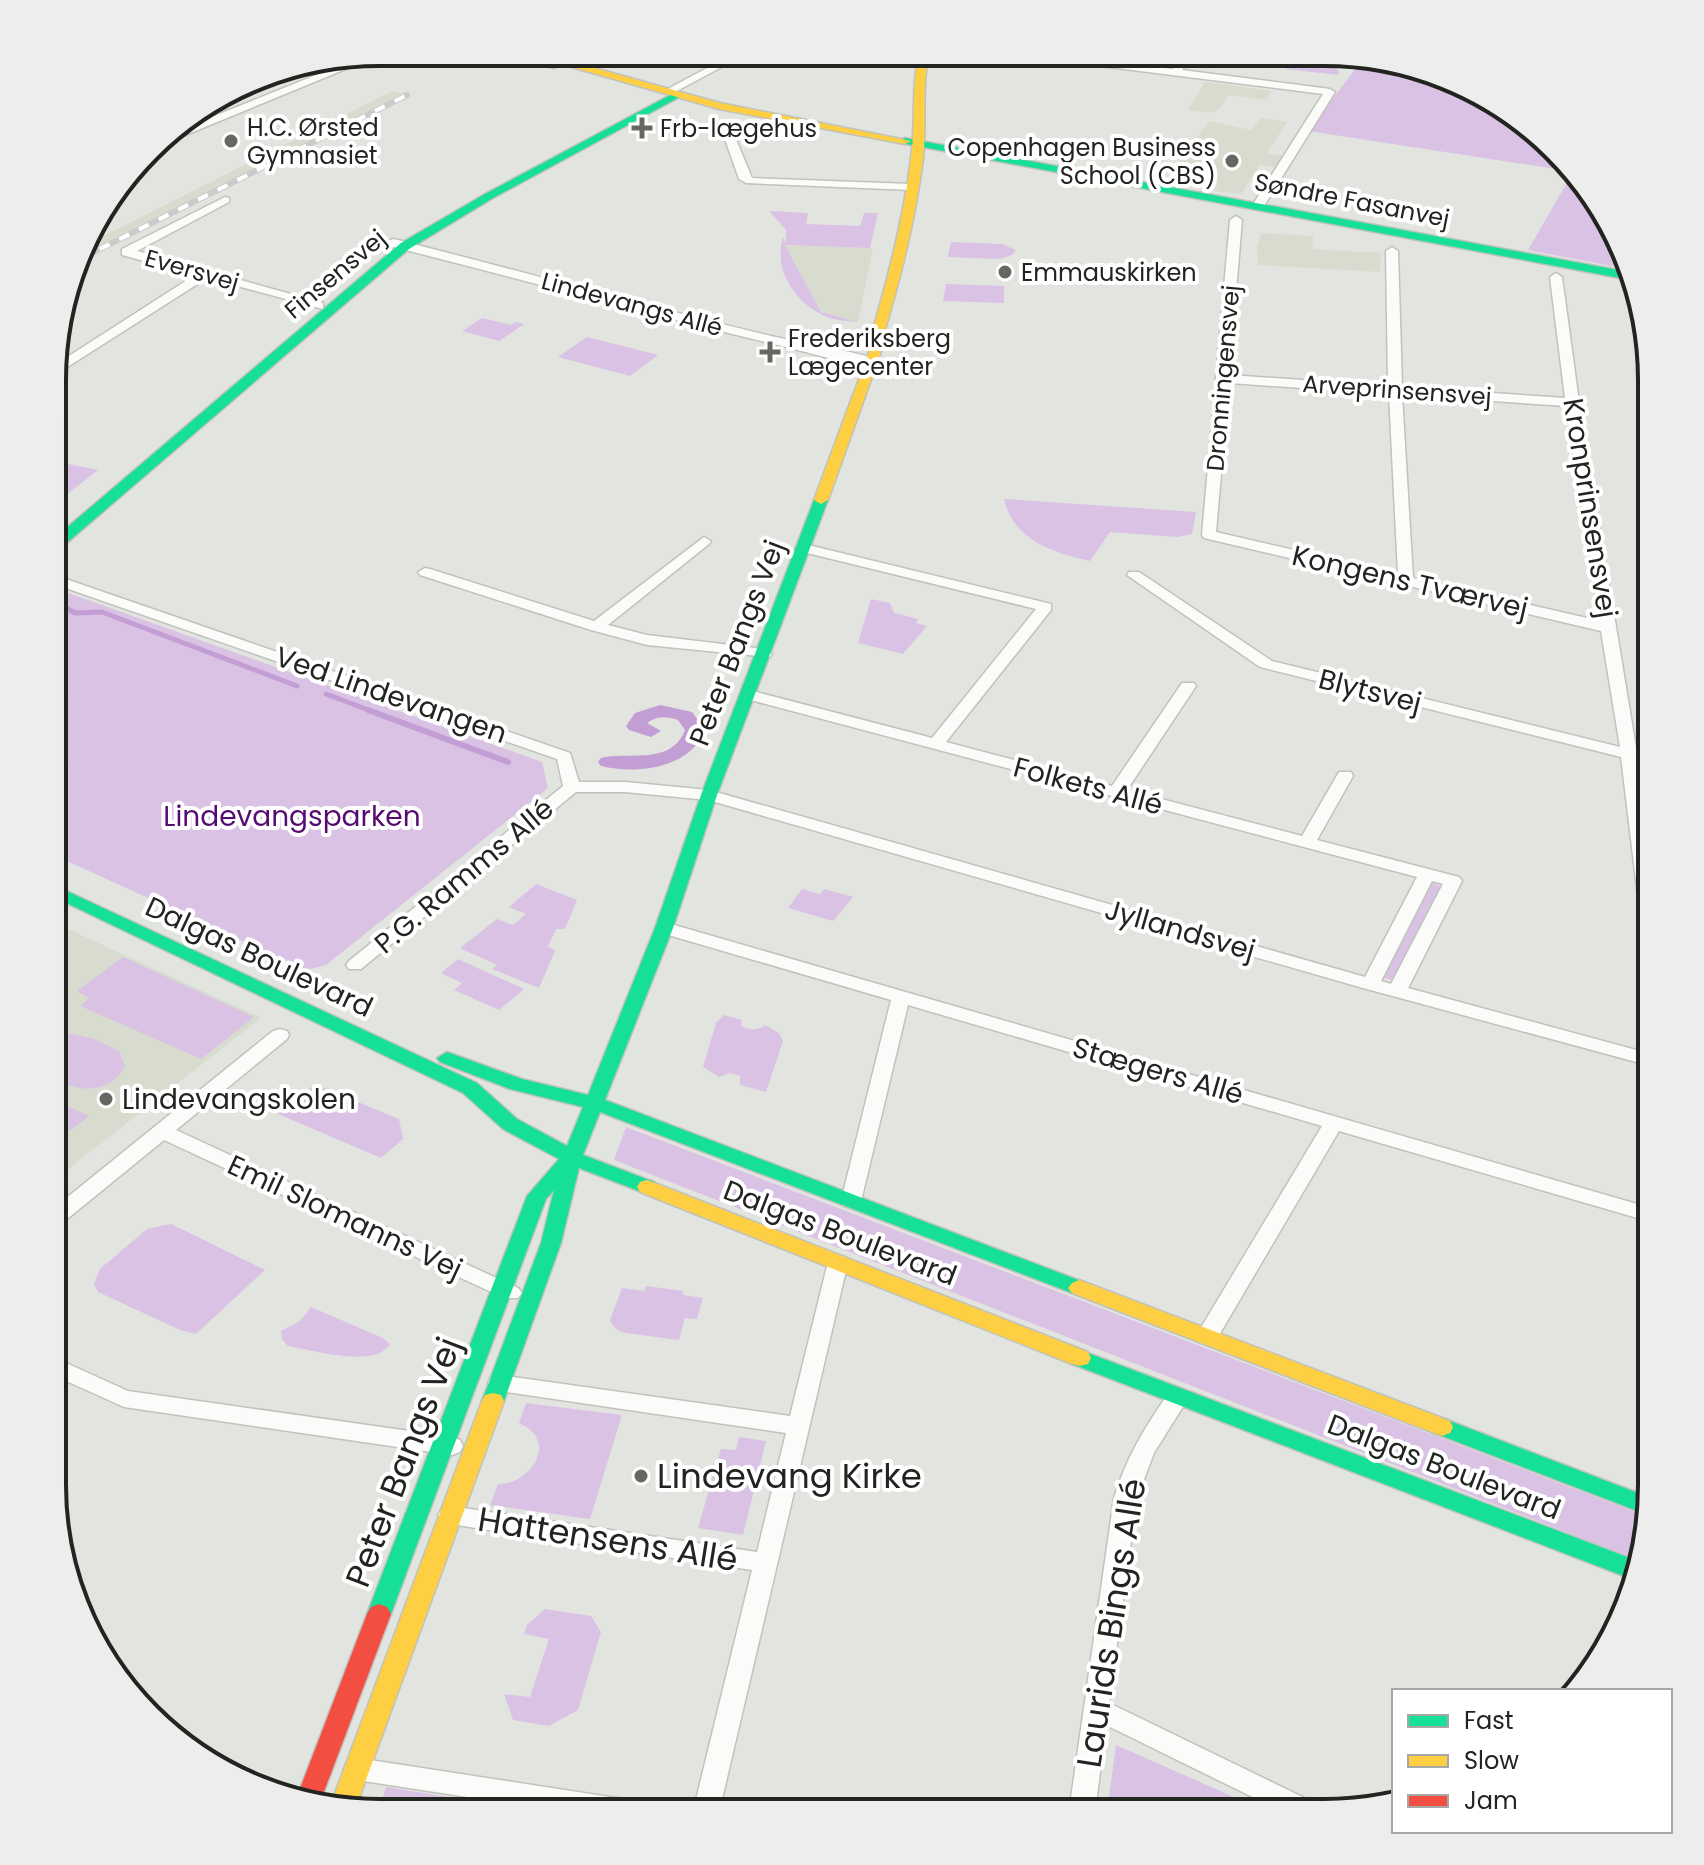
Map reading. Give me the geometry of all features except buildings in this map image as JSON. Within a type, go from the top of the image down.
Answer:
[{"type":"street","name":"Søndre Fasanvej","points":[[562,66],[719,106],[1619,274]]},
{"type":"street","points":[[671,94],[720,66]]},
{"type":"street","name":"Peter Bangs Vej","points":[[347,1797],[551,1243],[572,1158],[664,928],[709,795],[876,349],[873,349],[888,299],[911,187],[918,143],[918,79],[921,66]]},
{"type":"street","points":[[1121,66],[1330,92],[1258,206]]},
{"type":"street","points":[[1175,73],[1180,66]]},
{"type":"street","points":[[192,129],[340,69]]},
{"type":"street","name":"Finsensvej","points":[[66,522],[399,245],[671,94]]},
{"type":"street","points":[[725,125],[745,179],[750,181],[911,187]]},
{"type":"street","name":"Eversvej","points":[[225,200],[126,252],[324,308]]},
{"type":"street","name":"Dronningensvej","points":[[1209,535],[1236,220]]},
{"type":"street","name":"Lindevangs Allé","points":[[399,245],[823,353],[870,360]]},
{"type":"street","points":[[1392,251],[1395,390],[1406,582]]},
{"type":"street","points":[[67,363],[205,274]]},
{"type":"street","name":"Kronprinsensvej","points":[[1556,277],[1572,402],[1610,628],[1638,826]]},
{"type":"street","name":"Finsensvej","points":[[66,536],[324,308]]},
{"type":"street","name":"Arveprinsensvej","points":[[1223,379],[1572,402]]},
{"type":"street","name":"Kongens Tværvej","points":[[1209,535],[1610,628]]},
{"type":"street","points":[[596,627],[704,541]]},
{"type":"street","points":[[804,548],[1046,607],[934,746]]},
{"type":"street","points":[[425,572],[596,627],[647,640],[764,654]]},
{"type":"street","name":"Blytsvej","points":[[1134,575],[1266,664],[1629,754]]},
{"type":"street","name":"Ved Lindevangen","points":[[66,583],[564,756],[572,787]]},
{"type":"street","points":[[1116,793],[1188,686]]},
{"type":"street","name":"Folkets Allé","points":[[749,695],[1453,881],[1397,991]]},
{"type":"street","points":[[1307,843],[1345,776]]},
{"type":"street","points":[[572,787],[625,787],[709,795]]},
{"type":"street","name":"P.G. Ramms Allé","points":[[355,965],[572,787]]},
{"type":"street","name":"Jyllandsvej","points":[[709,795],[1370,984],[1638,1056]]},
{"type":"street","points":[[1370,984],[1427,874]]},
{"type":"street","name":"Dalgas Boulevard","points":[[66,880],[463,1066],[517,1084],[595,1103],[1637,1502]]},
{"type":"street","name":"Dalgas Boulevard","points":[[66,896],[470,1088],[510,1124],[572,1158],[1178,1397],[1627,1567]]},
{"type":"street","name":"Stægers Allé","points":[[664,928],[1638,1211]]},
{"type":"street","points":[[851,1201],[901,997]]},
{"type":"street","points":[[66,1209],[280,1035]]},
{"type":"street","points":[[1207,1336],[1334,1123]]},
{"type":"street","name":"Emil Slomanns Vej","points":[[162,1131],[502,1290],[530,1299]]},
{"type":"street","name":"Peter Bangs Vej","points":[[311,1791],[537,1196],[572,1158]]},
{"type":"street","name":"Hattensens Allé","points":[[709,1799],[838,1262]]},
{"type":"street","points":[[66,1371],[124,1399],[475,1449]]},
{"type":"street","points":[[469,1379],[799,1426]]},
{"type":"street","name":"Laurids Bings Allé","points":[[1084,1799],[1121,1517],[1131,1476],[1143,1446],[1178,1397]]},
{"type":"street","points":[[420,1510],[450,1515]]},
{"type":"street","name":"Hattensens Allé","points":[[450,1515],[766,1563]]},
{"type":"street","points":[[1097,1709],[1281,1799]]},
{"type":"street","points":[[322,1764],[552,1799]]},
{"type":"shaded area","name":"Copenhagen Business School (CBS)","points":[[1205,82],[1272,91],[1266,100],[1229,95],[1218,110],[1210,113],[1188,110]]},
{"type":"shaded area","points":[[392,91],[409,95],[92,256],[100,238]]},
{"type":"shaded area","name":"Copenhagen Business School (CBS)","points":[[1260,118],[1287,122],[1267,153],[1286,156],[1279,168],[1260,165],[1241,194],[1214,191],[1218,183],[1169,176],[1209,121],[1251,130]]},
{"type":"shaded area","points":[[1261,233],[1313,236],[1312,249],[1381,253],[1380,272],[1258,265],[1257,247]]},
{"type":"shaded area","points":[[785,245],[873,248],[858,322],[821,312]]},
{"type":"shaded area","name":"Lindevangskolen","points":[[66,928],[261,1018],[66,1171]]},
{"type":"green space","points":[[1287,66],[1334,67],[1339,72],[1338,75],[1286,69]]},
{"type":"green space","points":[[1356,68],[1385,72],[1444,90],[1481,108],[1515,131],[1556,169],[1308,131]]},
{"type":"green space","points":[[1567,182],[1596,223],[1617,267],[1528,250]]},
{"type":"green space","points":[[769,211],[808,213],[806,224],[860,226],[864,213],[878,213],[870,248],[785,245],[821,312],[858,322],[825,316],[796,294],[781,261],[786,230]]},
{"type":"green space","points":[[951,242],[1002,244],[1016,250],[1000,259],[948,257]]},
{"type":"green space","points":[[946,284],[1004,286],[1004,303],[943,301]]},
{"type":"green space","points":[[482,318],[511,325],[516,322],[524,324],[499,341],[462,331]]},
{"type":"green space","points":[[587,337],[658,355],[630,376],[558,357]]},
{"type":"green space","points":[[66,464],[98,470],[66,495]]},
{"type":"green space","points":[[1004,499],[1196,512],[1192,534],[1177,537],[1110,532],[1090,561],[1049,549],[1025,535],[1009,513]]},
{"type":"green space","name":"Lindevangsparken","points":[[66,592],[542,762],[548,788],[326,965],[306,970],[66,861]]},
{"type":"green space","points":[[871,599],[890,603],[894,613],[918,619],[916,623],[927,626],[903,654],[858,643]]},
{"type":"green space","points":[[536,884],[577,900],[565,929],[556,929],[548,946],[555,951],[539,988],[492,969],[497,965],[460,948],[497,919],[513,925],[526,914],[509,907]]},
{"type":"green space","points":[[1427,884],[1442,887],[1394,980],[1380,977]]},
{"type":"green space","points":[[802,889],[820,894],[824,889],[853,897],[833,921],[788,908]]},
{"type":"green space","points":[[123,957],[254,1017],[201,1059],[80,1006],[89,998],[77,991]]},
{"type":"green space","points":[[458,959],[524,989],[499,1010],[454,990],[462,983],[441,973]]},
{"type":"green space","points":[[724,1015],[742,1020],[741,1025],[747,1028],[756,1029],[765,1025],[779,1033],[783,1041],[766,1092],[740,1085],[740,1076],[730,1073],[719,1077],[703,1067],[716,1023]]},
{"type":"green space","points":[[66,1032],[95,1039],[119,1051],[125,1066],[112,1082],[94,1088],[66,1084]]},
{"type":"green space","points":[[315,1084],[399,1119],[403,1139],[381,1158],[278,1114]]},
{"type":"green space","points":[[66,1105],[89,1116],[66,1134]]},
{"type":"green space","points":[[626,1127],[1636,1513],[1629,1557],[614,1160]]},
{"type":"green space","points":[[171,1224],[265,1270],[196,1334],[180,1330],[98,1292],[94,1284],[100,1269],[147,1229]]},
{"type":"green space","points":[[646,1286],[683,1291],[683,1295],[703,1298],[697,1319],[685,1318],[679,1340],[626,1333],[611,1323],[622,1288],[644,1291]]},
{"type":"green space","points":[[311,1307],[383,1338],[390,1344],[383,1351],[358,1357],[288,1346],[282,1339],[281,1331],[300,1321]]},
{"type":"green space","points":[[526,1403],[622,1415],[590,1519],[490,1505],[498,1484],[521,1477],[536,1460],[539,1450],[537,1440],[531,1431],[519,1423]]},
{"type":"green space","points":[[739,1437],[766,1441],[743,1535],[698,1528],[721,1449],[736,1450]]},
{"type":"green space","points":[[545,1609],[591,1616],[601,1632],[578,1710],[549,1726],[513,1720],[504,1694],[530,1697],[549,1639],[524,1634],[527,1625]]},
{"type":"green space","points":[[1116,1745],[1239,1799],[1109,1799]]},
{"type":"green space","points":[[386,1787],[462,1799],[382,1799]]},
{"type":"waterway","points":[[66,608],[75,613],[102,612],[297,686]]},
{"type":"waterway","points":[[326,694],[374,712]]},
{"type":"waterway","points":[[368,710],[508,762]]},
{"type":"waterway","points":[[608,762],[645,762],[672,756],[691,741],[695,730],[685,716],[660,711],[637,721],[636,726],[651,731]]},
{"type":"railway","points":[[93,252],[407,95]]},
{"type":"traffic: fast","points":[[66,536],[405,246],[489,196],[680,94]]},
{"type":"traffic: fast","points":[[905,141],[1619,274]]},
{"type":"traffic: fast","points":[[493,1401],[551,1243],[572,1158],[664,928],[709,795],[821,500]]},
{"type":"traffic: fast","points":[[66,896],[470,1088],[510,1124],[572,1158],[647,1187]]},
{"type":"traffic: fast","points":[[447,1058],[517,1084],[595,1103],[1079,1288]]},
{"type":"traffic: fast","points":[[379,1614],[537,1196],[569,1161]]},
{"type":"traffic: fast","points":[[1080,1358],[1627,1567]]},
{"type":"traffic: fast","points":[[1442,1427],[1637,1502]]},
{"type":"traffic: slow","points":[[575,66],[719,106],[905,141]]},
{"type":"traffic: slow","points":[[821,500],[876,349],[873,349],[899,254],[917,158],[921,66]]},
{"type":"traffic: slow","points":[[647,1187],[1080,1358]]},
{"type":"traffic: slow","points":[[1079,1288],[1442,1427]]},
{"type":"traffic: slow","points":[[347,1797],[493,1401]]},
{"type":"traffic: jam","points":[[311,1791],[379,1614]]},
{"type":"place","name":"Frb-lægehus","points":[[642,128]]},
{"type":"place","name":"H.C. Ørsted Gymnasiet","points":[[231,141]]},
{"type":"place","name":"Copenhagen Business School (CBS)","points":[[1232,161]]},
{"type":"place","name":"Emmauskirken","points":[[1005,272]]},
{"type":"place","name":"Frederiksberg Lægecenter","points":[[770,352]]},
{"type":"place","name":"Lindevangskolen","points":[[106,1099]]},
{"type":"place","name":"Lindevang Kirke","points":[[641,1476]]}]
